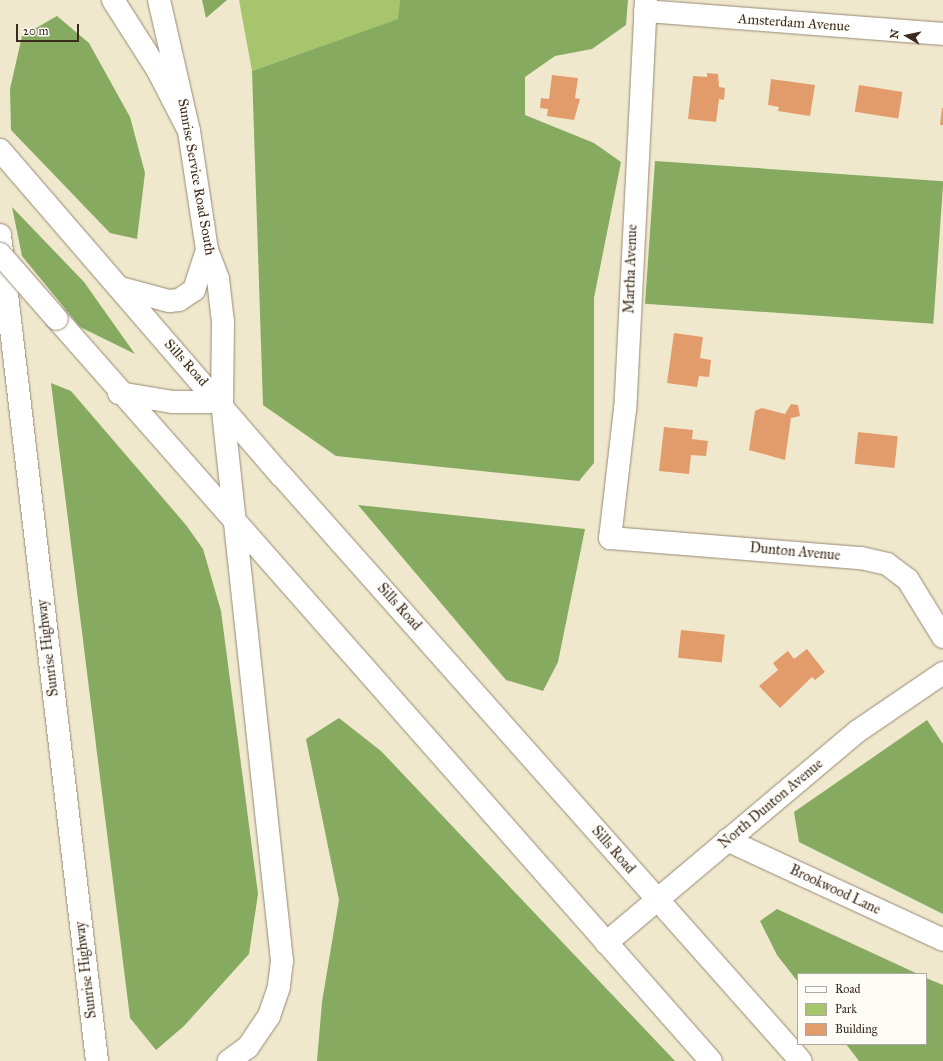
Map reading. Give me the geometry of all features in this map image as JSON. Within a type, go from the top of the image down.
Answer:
[{"type":"main road","points":[[113,0],[157,70],[189,131]]},
{"type":"main road","name":"Sunrise Service Road South","points":[[159,0],[189,131],[207,250],[218,279],[223,322],[222,402],[282,961],[279,987],[269,1016],[248,1047],[229,1061]]},
{"type":"main road","name":"Amsterdam Avenue","points":[[645,6],[943,34]]},
{"type":"main road","name":"Martha Avenue","points":[[610,538],[624,409],[645,6]]},
{"type":"main road","name":"Sills Road","points":[[0,150],[656,900],[801,1061]]},
{"type":"main road","name":"Sunrise Highway","points":[[0,235],[97,1061]]},
{"type":"main road","points":[[120,288],[169,301],[179,300],[194,290],[207,250]]},
{"type":"main road","points":[[0,254],[119,393],[711,1061]]},
{"type":"main road","points":[[119,393],[173,402],[222,402]]},
{"type":"main road","name":"Dunton Avenue","points":[[610,538],[860,558],[887,564],[908,580],[943,637]]},
{"type":"main road","name":"North Dunton Avenue","points":[[606,943],[858,731],[943,673]]},
{"type":"main road","name":"Brookwood Lane","points":[[727,840],[943,940]]},
{"type":"green space","points":[[202,0],[227,0],[206,18]]},
{"type":"green space","points":[[239,0],[400,0],[399,19],[252,71]]},
{"type":"green space","points":[[400,0],[628,0],[626,25],[592,49],[555,56],[525,77],[525,115],[594,143],[621,162],[594,298],[594,463],[579,481],[336,456],[263,405],[252,71],[398,19]]},
{"type":"green space","points":[[57,16],[89,43],[130,117],[145,173],[137,239],[110,233],[11,130],[10,89],[22,36]]},
{"type":"green space","points":[[655,161],[943,181],[933,324],[645,304]]},
{"type":"green space","points":[[12,207],[84,282],[135,354],[80,327],[22,256]]},
{"type":"green space","points":[[51,383],[71,391],[186,525],[203,549],[221,611],[258,894],[249,954],[184,1026],[156,1050],[130,1018]]},
{"type":"green space","points":[[358,505],[585,529],[558,662],[543,691],[506,680]]},
{"type":"green space","points":[[339,718],[381,751],[675,1061],[317,1061],[322,1002],[339,900],[306,739]]},
{"type":"green space","points":[[927,720],[943,744],[943,914],[799,842],[794,812]]},
{"type":"green space","points":[[777,909],[916,973],[797,973],[797,981],[777,955],[760,921]]},
{"type":"green space","points":[[927,978],[943,985],[943,1061],[859,1061],[847,1045],[927,1045]]},
{"type":"building","points":[[707,73],[718,74],[719,87],[725,88],[724,100],[719,99],[716,122],[688,119],[693,76],[707,77]]},
{"type":"building","points":[[552,75],[578,78],[575,98],[580,99],[574,120],[547,116],[548,109],[540,108],[541,98],[549,99]]},
{"type":"building","points":[[771,79],[815,85],[810,116],[778,111],[779,107],[768,105]]},
{"type":"building","points":[[859,85],[902,92],[898,119],[855,112]]},
{"type":"building","points":[[942,108],[943,125],[940,125]]},
{"type":"building","points":[[674,333],[703,337],[700,358],[711,360],[709,377],[699,376],[697,387],[667,383]]},
{"type":"building","points":[[791,404],[798,405],[800,416],[791,418],[785,460],[749,450],[755,411],[762,408],[785,414]]},
{"type":"building","points":[[664,427],[693,430],[692,439],[708,441],[706,456],[691,455],[689,474],[659,471]]},
{"type":"building","points":[[858,432],[898,436],[894,468],[855,464]]},
{"type":"building","points":[[681,630],[725,635],[722,662],[678,658]]},
{"type":"building","points":[[807,649],[825,672],[815,680],[812,677],[780,708],[759,686],[778,670],[773,663],[788,651],[794,659]]}]
